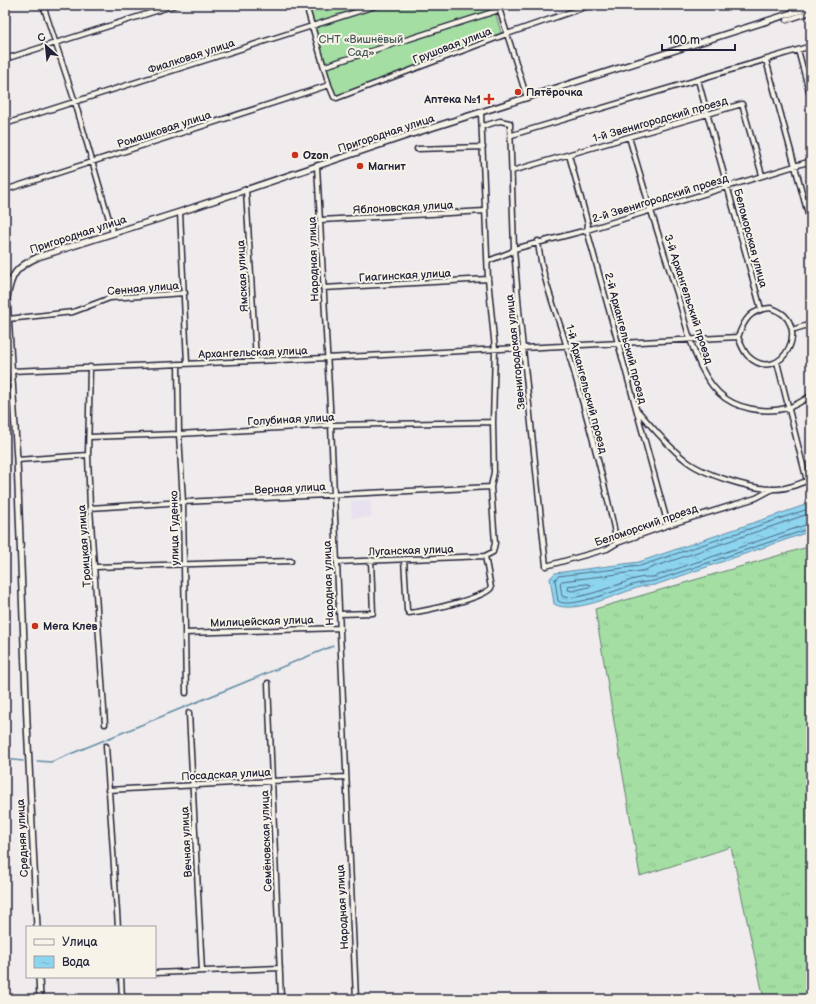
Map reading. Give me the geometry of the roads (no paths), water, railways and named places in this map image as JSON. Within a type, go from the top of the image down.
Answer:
[{"type":"street","points":[[43,5],[75,102],[113,233]]},
{"type":"street","points":[[5,59],[175,5]]},
{"type":"street","points":[[306,5],[325,66],[329,85]]},
{"type":"street","name":"Фиалковая улица","points":[[5,124],[378,5]]},
{"type":"street","name":"Грушовая улица","points":[[329,85],[334,97],[337,98],[507,34],[591,5]]},
{"type":"street","points":[[325,66],[499,7],[527,98]]},
{"type":"street","name":"Пригородная улица","points":[[16,270],[24,263],[38,257],[811,7]]},
{"type":"street","points":[[787,20],[811,12]]},
{"type":"street","points":[[483,126],[500,121],[510,124],[512,135],[811,46]]},
{"type":"street","points":[[798,50],[811,98]]},
{"type":"street","points":[[766,60],[811,225]]},
{"type":"street","name":"Беломорская улица","points":[[698,80],[761,309]]},
{"type":"street","name":"Ромашковая улица","points":[[5,190],[329,85]]},
{"type":"street","name":"1-й Звенигородский проезд","points":[[512,171],[702,114],[708,115],[742,104],[762,175]]},
{"type":"street","name":"Звенигородская улица","points":[[481,113],[483,126],[488,280],[495,349],[493,422],[494,472],[491,487],[495,543],[493,552],[485,556]]},
{"type":"street","name":"Звенигородская улица","points":[[512,135],[514,248],[519,310],[546,566]]},
{"type":"street","name":"3-й Архангельский проезд","points":[[629,137],[650,210],[691,340],[707,378],[719,394],[744,407],[757,410],[777,410],[789,408]]},
{"type":"street","points":[[417,149],[483,147]]},
{"type":"street","name":"2-й Архангельский проезд","points":[[569,155],[588,224],[587,230],[619,342],[668,525]]},
{"type":"street","name":"2-й Звенигородский проезд","points":[[488,261],[511,252],[514,248],[587,230],[811,161]]},
{"type":"street","name":"Народная улица","points":[[317,166],[321,220],[326,358],[331,426],[345,777],[356,999]]},
{"type":"street","name":"Ямская улица","points":[[246,190],[256,361]]},
{"type":"street","name":"Яблоновская улица","points":[[321,220],[485,211]]},
{"type":"street","points":[[180,212],[185,293],[187,363]]},
{"type":"street","name":"1-й Архангельский проезд","points":[[538,241],[544,272],[566,345],[611,513],[617,543]]},
{"type":"street","name":"Средняя улица","points":[[16,270],[8,281],[7,298],[17,460],[37,926]]},
{"type":"street","name":"Гиагинская улица","points":[[324,288],[488,280]]},
{"type":"street","name":"Сенная улица","points":[[8,319],[73,312],[110,298],[185,293]]},
{"type":"street","points":[[770,308],[778,310],[792,321],[795,329],[795,343],[792,349],[783,359],[777,362],[762,363],[755,361],[744,351],[738,337],[743,322],[748,316],[761,309],[770,308]]},
{"type":"street","points":[[795,329],[811,324]]},
{"type":"street","points":[[524,348],[738,337]]},
{"type":"street","name":"Архангельская улица","points":[[11,370],[326,358],[524,348]]},
{"type":"street","points":[[777,362],[809,480]]},
{"type":"street","name":"улица Гуденко","points":[[178,364],[179,434],[183,502],[186,693]]},
{"type":"street","name":"Троицкая улица","points":[[90,367],[88,454],[90,508],[104,724]]},
{"type":"street","points":[[789,408],[811,396]]},
{"type":"street","name":"Беломорский проезд","points":[[637,409],[662,440],[685,460],[706,472],[751,487],[773,489]]},
{"type":"street","name":"Голубиная улица","points":[[89,437],[331,426],[493,422]]},
{"type":"street","points":[[17,460],[88,454]]},
{"type":"street","name":"Беломорский проезд","points":[[546,566],[607,549],[617,543],[668,525],[756,498],[773,489],[809,480]]},
{"type":"street","name":"Верная улица","points":[[90,508],[491,487]]},
{"type":"street","points":[[404,559],[407,610],[409,613],[473,598],[487,593],[491,588],[485,556]]},
{"type":"street","name":"Луганская улица","points":[[337,562],[485,556]]},
{"type":"street","points":[[338,614],[371,614],[374,611],[371,560]]},
{"type":"street","points":[[95,567],[291,561]]},
{"type":"street","name":"Милицейская улица","points":[[185,633],[339,628]]},
{"type":"street","name":"Семёновская улица","points":[[268,683],[281,999]]},
{"type":"street","name":"Вечная улица","points":[[189,713],[191,785],[202,971]]},
{"type":"street","points":[[106,746],[118,926]]},
{"type":"street","name":"Посадская улица","points":[[108,790],[345,777]]},
{"type":"street","points":[[156,973],[280,968]]},
{"type":"street","points":[[39,978],[40,999]]},
{"type":"street","points":[[121,978],[122,999]]},
{"type":"water","points":[[811,503],[811,531],[655,585],[639,587],[583,605],[562,607],[554,604],[550,578],[555,573],[639,562]]},
{"type":"waterway","points":[[37,761],[51,762],[333,646]]},
{"type":"waterway","points":[[5,759],[23,761]]},
{"type":"place","name":"Пятёрочка","points":[[518,92]]},
{"type":"place","name":"Аптека №1","points":[[489,99]]},
{"type":"place","name":"Ozon","points":[[295,155]]},
{"type":"place","name":"Магнит","points":[[360,166]]},
{"type":"place","name":"Мега Клев","points":[[35,626]]},
{"type":"park label","name":"СНТ «Вишнёвый Cад»","points":[[361,45]]}]
